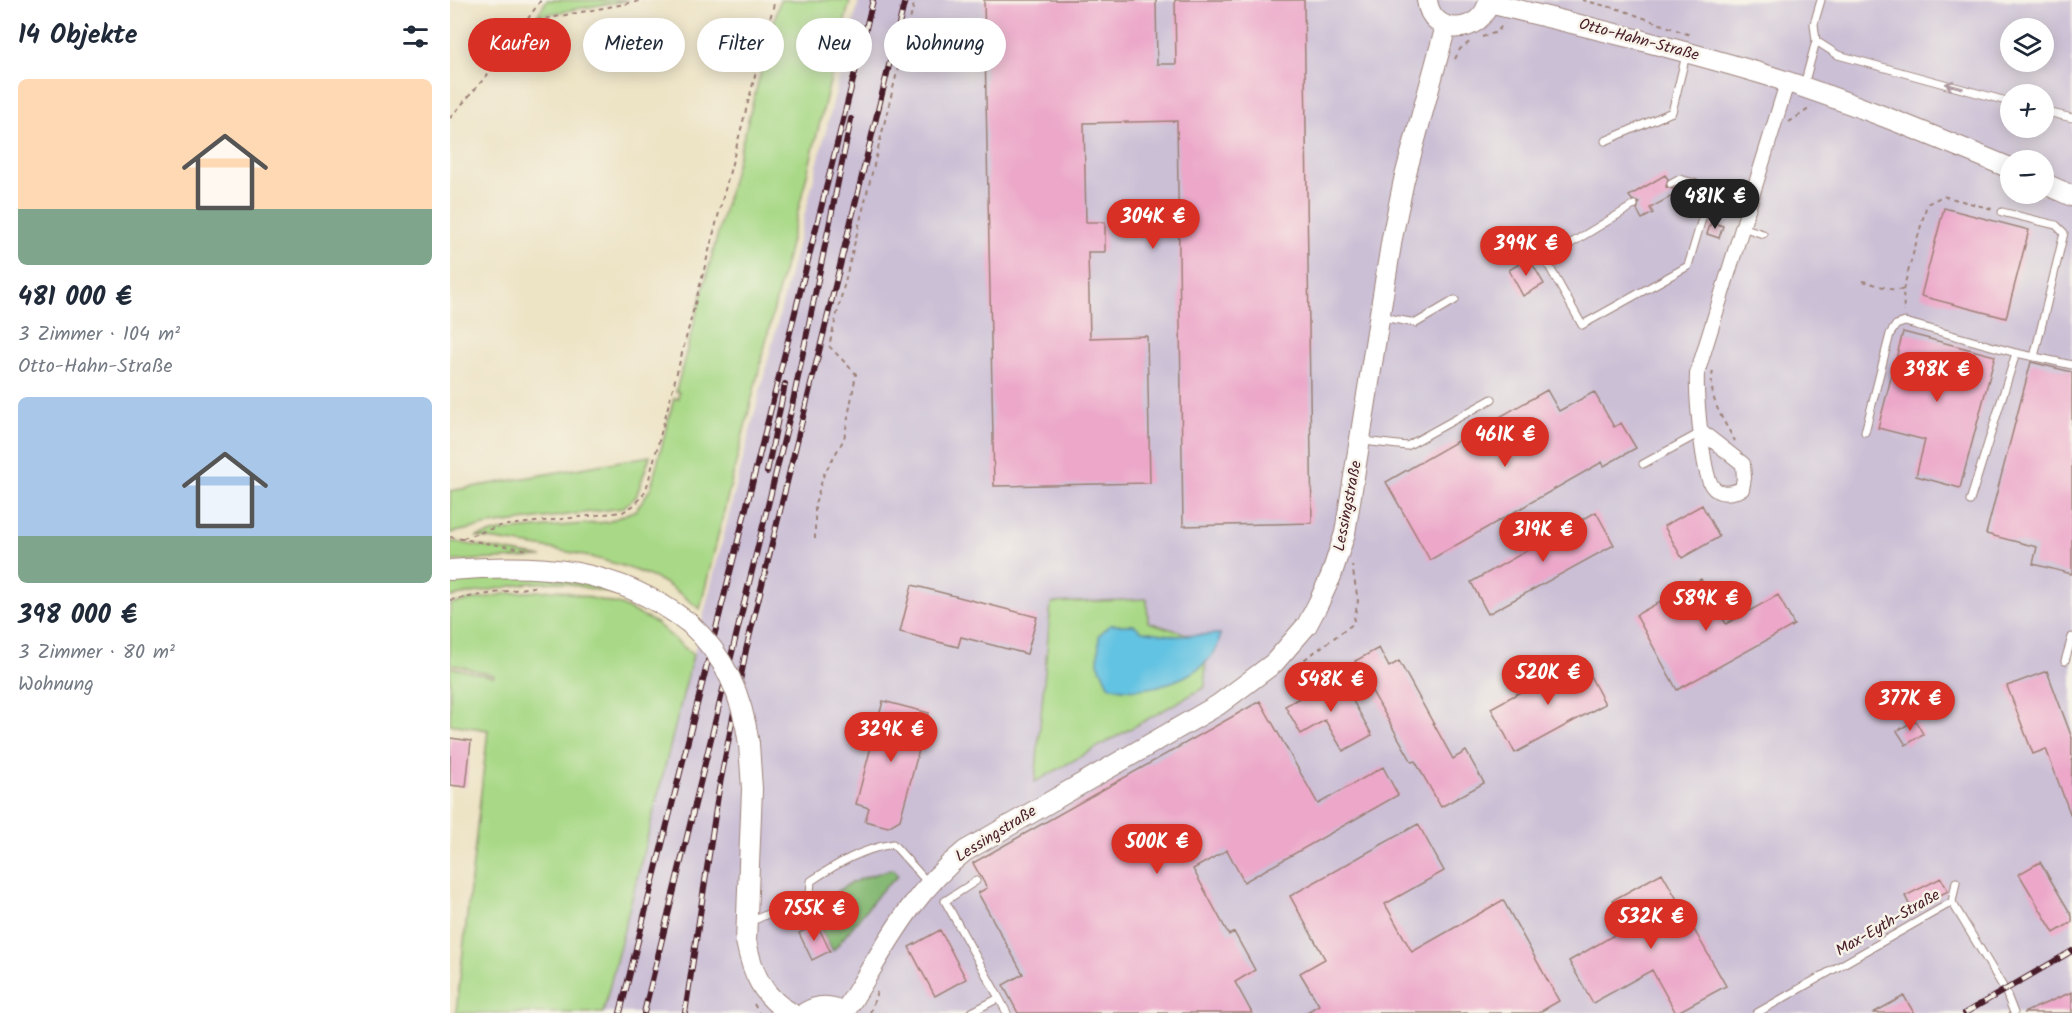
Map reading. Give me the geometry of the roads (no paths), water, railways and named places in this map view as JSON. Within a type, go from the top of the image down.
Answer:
[{"type":"street","points":[[1427,0],[1431,14],[1446,26],[1464,28],[1480,19],[1489,1]]},
{"type":"street","name":"Otto-Hahn-Straße","points":[[1489,1],[1686,53],[1802,88],[1922,131],[2000,164]]},
{"type":"street","name":"Lessingstraße","points":[[806,1013],[816,1007],[828,1006],[844,1013],[897,924],[928,884],[965,851],[1218,705],[1274,663],[1307,625],[1332,576],[1345,532],[1379,316],[1404,180],[1446,26]]},
{"type":"street","points":[[1702,432],[1743,464],[1742,489],[1732,493],[1719,492],[1712,486],[1706,472],[1696,394],[1697,374],[1751,199],[1802,88]]},
{"type":"street","points":[[2054,188],[2072,196]]},
{"type":"street","points":[[450,570],[512,565],[552,568],[595,575],[632,588],[662,603],[689,623],[713,649],[731,676],[745,713],[749,744],[752,789],[745,920],[746,941],[754,974],[767,996],[791,1013]]},
{"type":"lane","points":[[1802,88],[1815,41],[1814,24],[1821,0]]},
{"type":"lane","points":[[1815,41],[1838,55],[2000,99]]},
{"type":"lane","points":[[1605,141],[1672,112],[1686,53]]},
{"type":"lane","points":[[2054,114],[2072,118]]},
{"type":"lane","points":[[1671,184],[1680,179],[1751,199]]},
{"type":"lane","points":[[1634,205],[1545,259],[1582,325],[1688,266],[1711,188]]},
{"type":"lane","points":[[2002,212],[2056,225],[2064,233],[2034,357]]},
{"type":"lane","points":[[1743,227],[1763,234]]},
{"type":"lane","points":[[1379,316],[1416,323],[1455,300]]},
{"type":"lane","points":[[1865,432],[1890,334],[1896,325],[1905,322],[2016,353],[2072,365]]},
{"type":"lane","points":[[1970,501],[2016,353]]},
{"type":"lane","points":[[1360,440],[1407,446],[1492,399]]},
{"type":"lane","points":[[1643,464],[1702,432]]},
{"type":"lane","points":[[2066,662],[2072,637]]},
{"type":"lane","points":[[745,920],[757,919],[810,894],[811,881],[848,858],[871,848],[893,844],[928,884]]},
{"type":"lane","points":[[976,881],[945,900],[1007,1013]]},
{"type":"lane","points":[[1952,902],[1956,882]]},
{"type":"lane","name":"Max-Eyth-Straße","points":[[1757,1013],[1952,902],[2005,990],[2014,1013]]},
{"type":"lane","points":[[970,1013],[999,998]]},
{"type":"water","points":[[1110,625],[1134,625],[1142,631],[1177,636],[1220,634],[1216,649],[1207,661],[1193,672],[1157,686],[1122,689],[1108,685],[1098,663],[1099,635]]},
{"type":"railway","points":[[620,1013],[873,0]]},
{"type":"railway","points":[[685,1013],[719,789],[746,650],[905,0]]},
{"type":"railway","points":[[644,1013],[791,411],[851,119]]},
{"type":"railway","points":[[767,472],[785,384]]},
{"type":"railway","points":[[1965,1013],[2072,951]]}]
